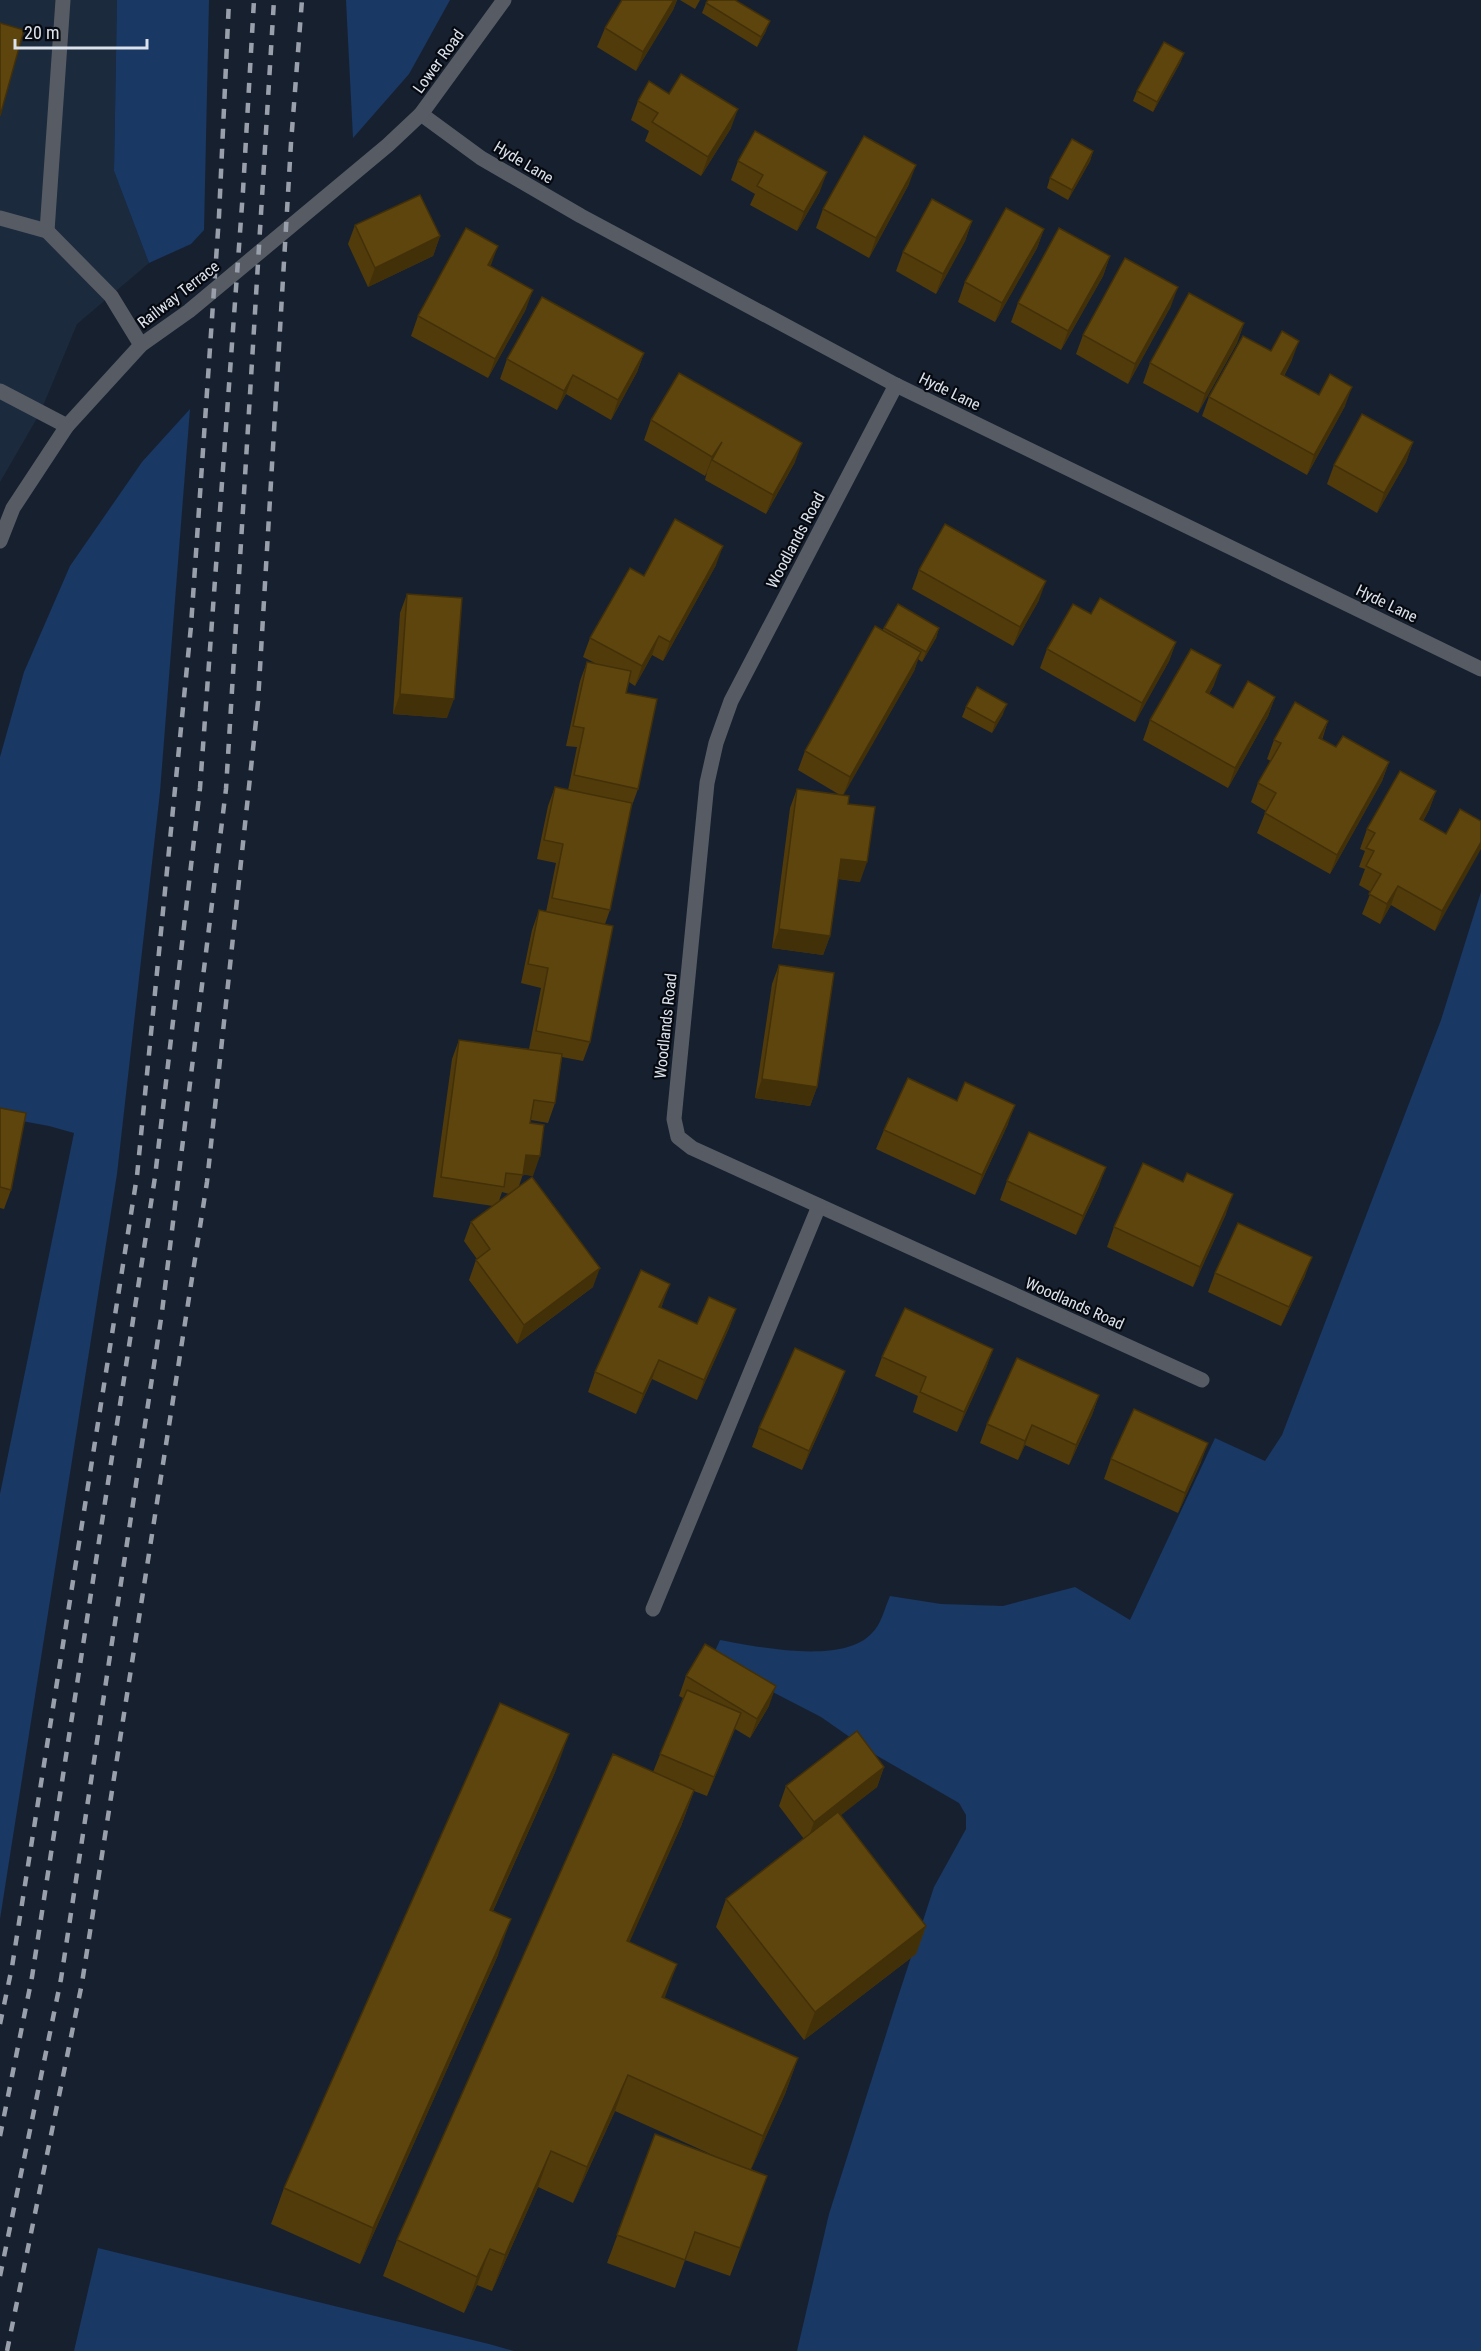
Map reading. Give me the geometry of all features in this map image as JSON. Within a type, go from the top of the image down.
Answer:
[{"type":"street","points":[[47,231],[63,0]]},
{"type":"street","name":"Lower Road","points":[[421,114],[504,0]]},
{"type":"street","name":"Railway Terrace","points":[[0,541],[13,508],[67,426],[141,345],[189,311],[388,145],[421,114]]},
{"type":"street","name":"Hyde Lane","points":[[421,114],[482,158],[581,216],[896,385],[1481,669]]},
{"type":"street","points":[[0,218],[47,231],[111,296],[141,345]]},
{"type":"street","name":"Woodlands Road","points":[[896,385],[731,701],[716,743],[707,783],[674,1119],[678,1137],[692,1148],[1202,1380]]},
{"type":"street","points":[[0,391],[67,426]]},
{"type":"street","points":[[653,1609],[819,1206]]},
{"type":"shaded area","points":[[0,0],[117,0],[114,171],[149,263],[77,324],[40,413],[0,482]]},
{"type":"shaded area","points":[[117,0],[209,0],[204,230],[191,244],[149,263],[114,171]]},
{"type":"shaded area","points":[[346,0],[450,0],[409,74],[353,138]]},
{"type":"shaded area","points":[[190,409],[160,792],[117,1174],[0,1919],[0,1494],[74,1133],[0,1117],[0,757],[24,672],[70,566],[142,462]]},
{"type":"shaded area","points":[[1481,892],[1481,2351],[797,2351],[829,2214],[934,1887],[966,1829],[966,1815],[959,1803],[874,1754],[821,1717],[711,1660],[720,1640],[799,1651],[841,1649],[859,1643],[875,1630],[890,1596],[941,1604],[1003,1606],[1075,1587],[1130,1620],[1215,1438],[1265,1461],[1282,1435],[1441,1020]]},
{"type":"shaded area","points":[[98,2248],[489,2344],[514,2351],[74,2351]]},
{"type":"building","points":[[622,0],[674,0],[643,52],[605,28]]},
{"type":"building","points":[[708,0],[735,0],[770,21],[761,37],[706,3]]},
{"type":"building","points":[[0,23],[24,30],[0,116]]},
{"type":"building","points":[[1164,42],[1184,53],[1157,102],[1137,91]]},
{"type":"building","points":[[681,74],[738,109],[708,157],[652,122],[658,113],[638,101],[649,81],[669,94]]},
{"type":"building","points":[[755,131],[827,172],[804,212],[757,186],[763,175],[738,161]]},
{"type":"building","points":[[864,136],[916,165],[876,238],[823,209]]},
{"type":"building","points":[[1072,139],[1093,151],[1072,190],[1050,178]]},
{"type":"building","points":[[420,195],[440,236],[375,268],[355,225]]},
{"type":"building","points":[[932,199],[972,221],[943,274],[903,252]]},
{"type":"building","points":[[1006,208],[1044,229],[1002,303],[965,282]]},
{"type":"building","points":[[466,228],[498,246],[488,265],[533,290],[495,359],[418,316]]},
{"type":"building","points":[[1059,228],[1110,256],[1068,331],[1018,303]]},
{"type":"building","points":[[1125,258],[1178,287],[1135,364],[1083,335]]},
{"type":"building","points":[[1189,293],[1244,323],[1205,394],[1150,363]]},
{"type":"building","points":[[542,297],[644,353],[618,400],[573,375],[564,391],[507,359]]},
{"type":"building","points":[[1282,331],[1299,341],[1281,374],[1319,395],[1330,374],[1352,387],[1314,455],[1209,397],[1243,336],[1271,351]]},
{"type":"building","points":[[679,373],[802,443],[773,495],[712,460],[722,442],[712,457],[651,420]]},
{"type":"building","points":[[1362,414],[1413,442],[1384,493],[1334,465]]},
{"type":"building","points":[[675,519],[723,546],[670,642],[659,636],[642,666],[590,638],[630,568],[644,576]]},
{"type":"building","points":[[945,524],[1046,581],[1020,627],[919,570]]},
{"type":"building","points":[[407,594],[462,598],[454,699],[400,694]]},
{"type":"building","points":[[1100,598],[1176,642],[1142,703],[1047,649],[1073,604],[1091,614]]},
{"type":"building","points":[[898,604],[939,628],[926,652],[884,628]]},
{"type":"building","points":[[875,626],[921,652],[850,777],[805,751]]},
{"type":"building","points":[[1191,649],[1221,665],[1206,692],[1233,708],[1248,681],[1275,697],[1235,768],[1150,720]]},
{"type":"building","points":[[587,662],[631,671],[626,693],[657,699],[638,789],[574,775],[584,728],[573,726]]},
{"type":"building","points":[[977,687],[1007,704],[995,723],[966,707]]},
{"type":"building","points":[[1295,702],[1328,721],[1319,738],[1336,747],[1343,736],[1389,762],[1337,855],[1265,813],[1276,793],[1258,783],[1281,743],[1274,740]]},
{"type":"building","points":[[1400,771],[1436,791],[1420,819],[1446,834],[1460,809],[1481,821],[1481,842],[1442,911],[1398,886],[1387,904],[1369,894],[1381,874],[1366,866],[1374,851],[1366,848],[1375,833],[1367,829]]},
{"type":"building","points":[[555,787],[632,803],[610,910],[552,898],[563,844],[544,840]]},
{"type":"building","points":[[797,789],[849,796],[848,804],[875,807],[867,862],[841,859],[830,936],[779,929]]},
{"type":"building","points":[[539,910],[613,926],[590,1042],[536,1031],[548,968],[528,964]]},
{"type":"building","points":[[779,965],[834,973],[817,1087],[762,1079]]},
{"type":"building","points":[[459,1040],[562,1054],[555,1103],[534,1100],[530,1123],[544,1125],[540,1156],[526,1155],[523,1175],[506,1173],[504,1187],[441,1177]]},
{"type":"building","points":[[908,1078],[957,1101],[965,1082],[1015,1105],[982,1175],[884,1130]]},
{"type":"building","points":[[0,1108],[26,1113],[11,1190],[0,1187]]},
{"type":"building","points":[[1029,1132],[1106,1167],[1083,1216],[1007,1181]]},
{"type":"building","points":[[1143,1163],[1183,1182],[1187,1173],[1233,1194],[1200,1267],[1114,1227]]},
{"type":"building","points":[[532,1177],[600,1268],[524,1325],[476,1260],[490,1249],[471,1222]]},
{"type":"building","points":[[1238,1223],[1312,1257],[1289,1307],[1215,1273]]},
{"type":"building","points":[[641,1270],[670,1284],[659,1307],[697,1324],[709,1297],[736,1309],[704,1380],[659,1360],[643,1394],[595,1372]]},
{"type":"building","points":[[905,1308],[993,1349],[964,1412],[920,1392],[926,1377],[882,1357]]},
{"type":"building","points":[[795,1348],[845,1371],[809,1451],[759,1428]]},
{"type":"building","points":[[1017,1358],[1099,1395],[1076,1445],[1032,1425],[1025,1441],[987,1424]]},
{"type":"building","points":[[1134,1409],[1208,1443],[1185,1493],[1111,1459]]},
{"type":"building","points":[[705,1644],[776,1686],[757,1719],[686,1676]]},
{"type":"building","points":[[687,1690],[741,1713],[714,1777],[660,1754]]},
{"type":"building","points":[[500,1703],[569,1734],[490,1910],[511,1919],[373,2228],[284,2188]]},
{"type":"building","points":[[857,1731],[884,1767],[814,1822],[786,1786]]},
{"type":"building","points":[[613,1754],[694,1790],[627,1941],[677,1964],[662,1997],[798,2058],[763,2136],[628,2075],[587,2167],[551,2151],[505,2255],[490,2249],[477,2277],[397,2240]]},
{"type":"building","points":[[838,1812],[926,1926],[815,2012],[726,1899]]},
{"type":"building","points":[[655,2134],[767,2176],[740,2248],[695,2232],[685,2260],[617,2235]]},
{"type":"railway","points":[[0,2024],[12,1967],[137,1176],[191,626],[219,216],[229,0]]},
{"type":"railway","points":[[0,2136],[32,1977],[155,1177],[200,788],[243,191],[254,0]]},
{"type":"railway","points":[[0,2276],[61,1979],[162,1312],[226,789],[274,0]]},
{"type":"railway","points":[[7,2351],[82,1983],[207,1182],[258,702],[291,143],[302,0]]}]
